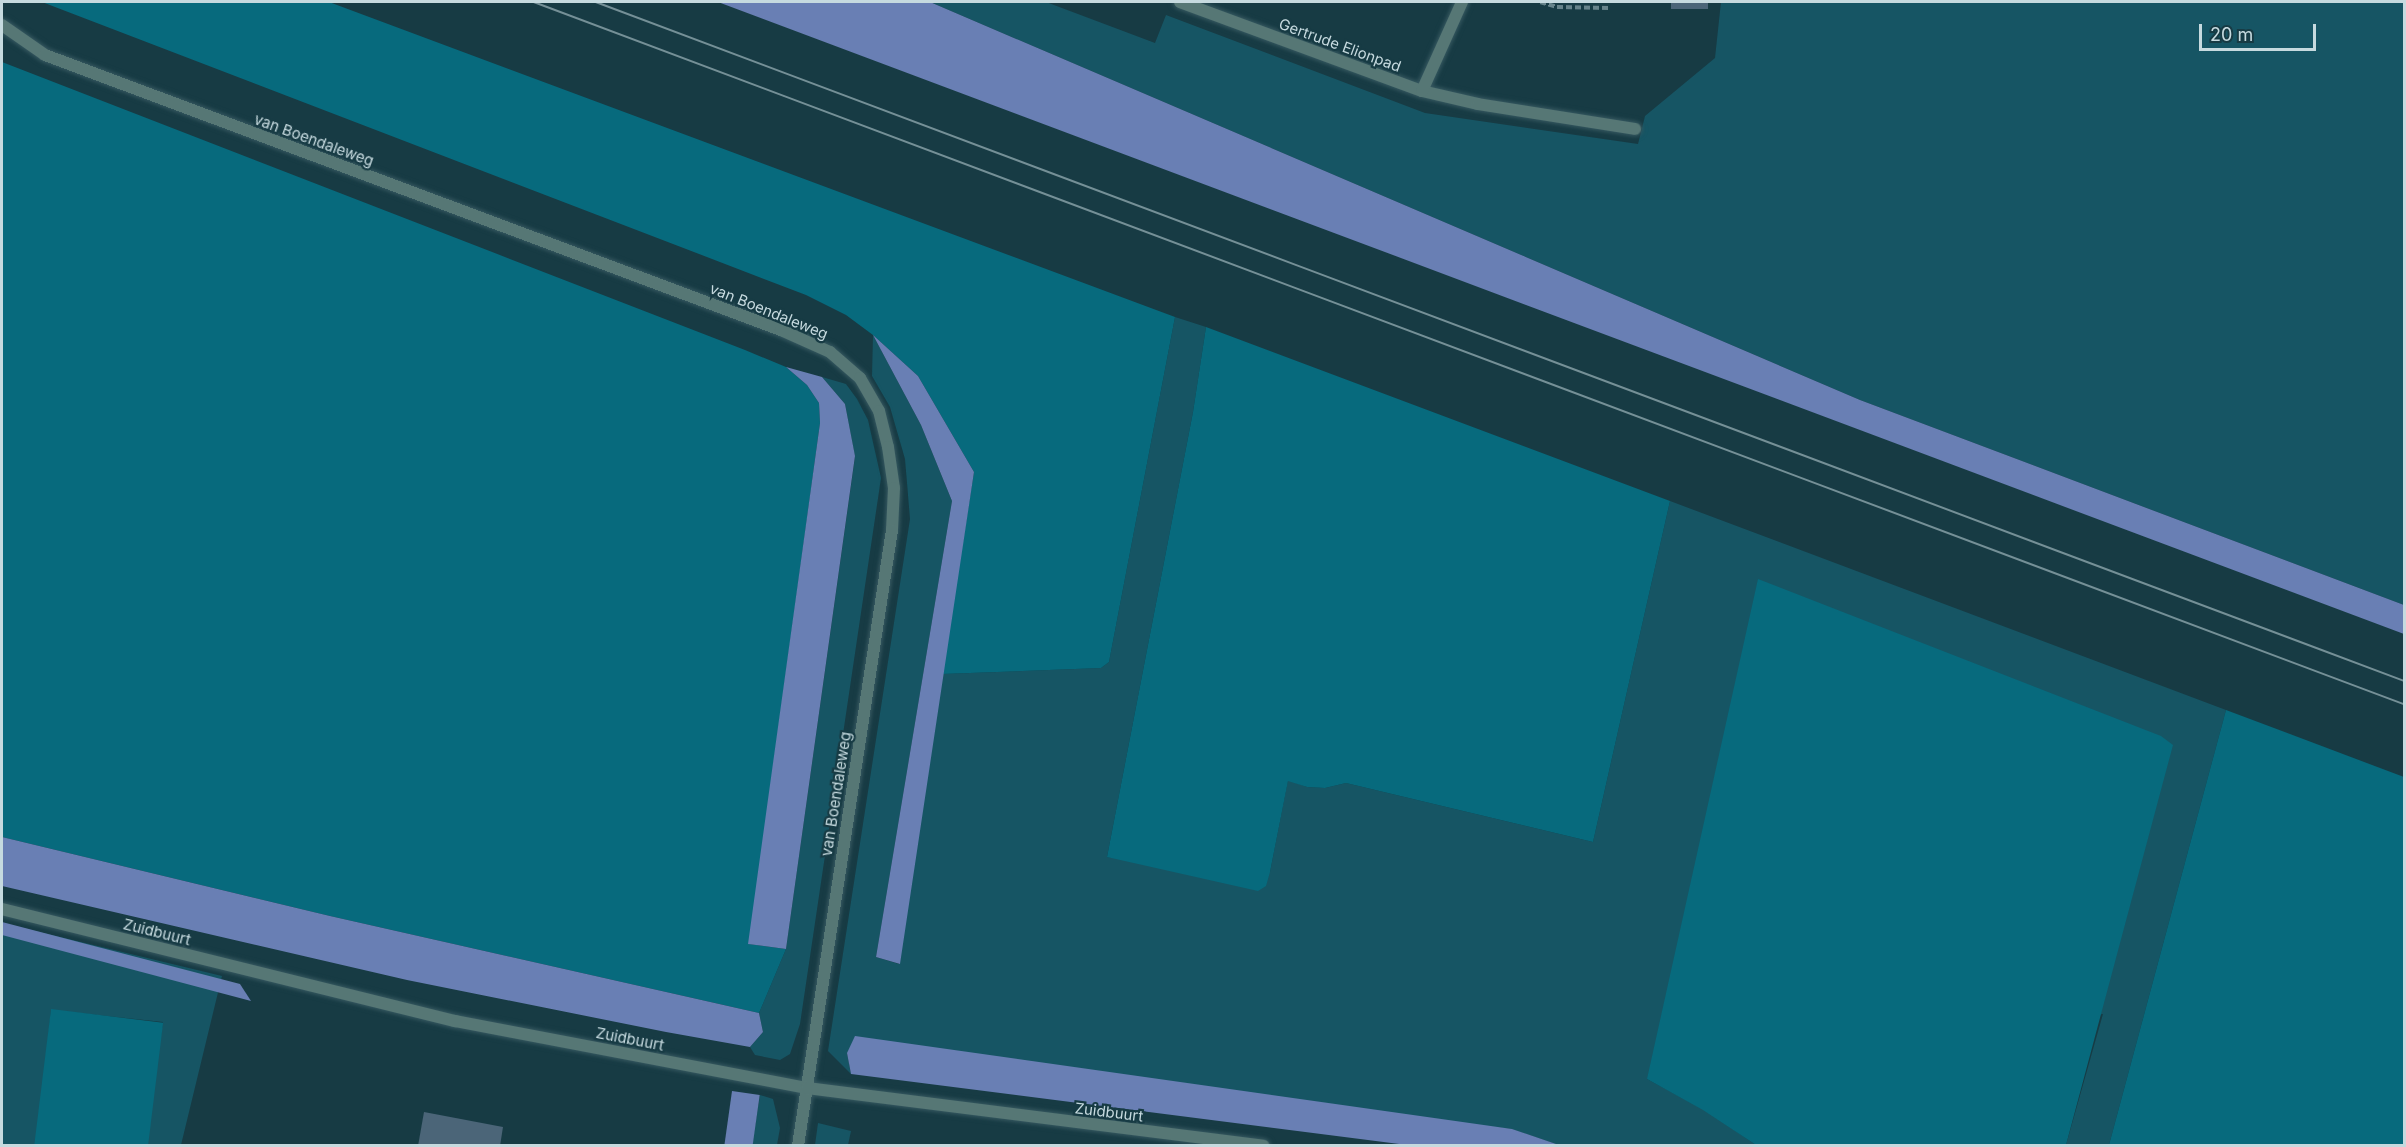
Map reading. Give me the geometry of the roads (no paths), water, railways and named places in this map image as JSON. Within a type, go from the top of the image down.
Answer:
[{"type":"street","name":"Gertrude Elionpad","points":[[1180,2],[1422,92],[1478,104],[1635,129]]},
{"type":"street","points":[[1422,92],[1462,2]]},
{"type":"street","name":"van Boendaleweg","points":[[2,25],[45,55],[781,330],[830,352],[860,378],[879,411],[888,447],[894,488],[892,530],[798,1146]]},
{"type":"street","name":"Zuidbuurt","points":[[2,909],[455,1021],[807,1088],[1263,1146]]},
{"type":"tram line","points":[[534,2],[2404,704]]},
{"type":"tram line","points":[[596,2],[2404,681]]}]
